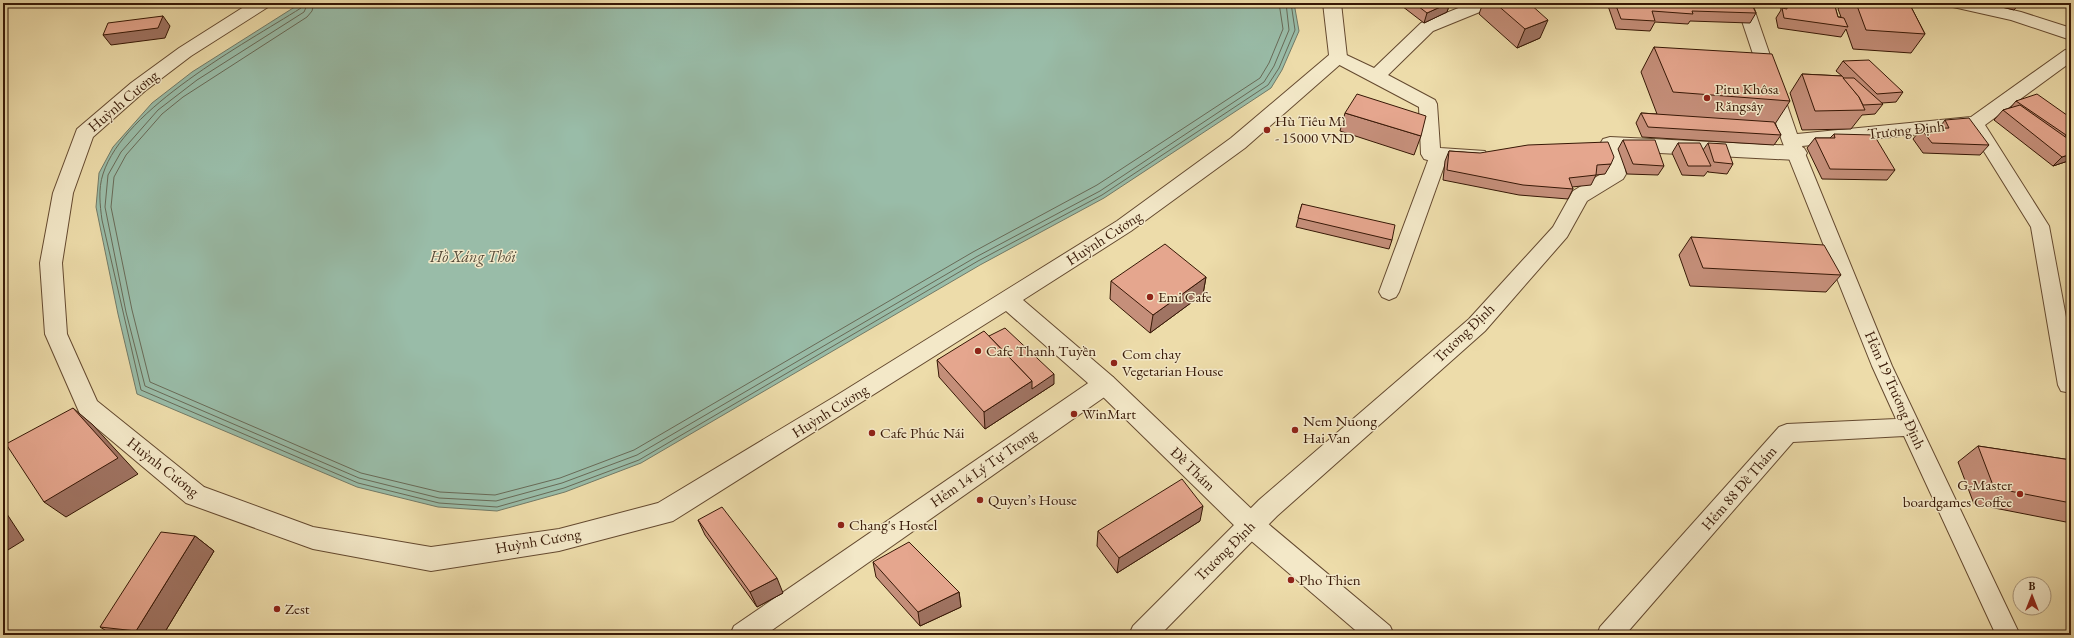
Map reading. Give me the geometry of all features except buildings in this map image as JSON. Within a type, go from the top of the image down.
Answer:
[{"type":"street","points":[[1332,3],[1338,57],[1428,104],[1431,154],[1469,157],[1492,154]]},
{"type":"street","points":[[1376,76],[1427,27],[1486,3]]},
{"type":"street","points":[[1959,3],[2014,16],[2071,34]]},
{"type":"street","name":"Huỳnh Cương","points":[[259,4],[180,56],[138,87],[84,134],[63,193],[51,263],[56,334],[88,407],[195,495],[313,538],[430,559],[559,540],[664,513],[842,404],[1124,226],[1238,143],[1338,57]]},
{"type":"street","name":"Trương Định","points":[[1142,635],[1268,508],[1477,324],[1560,232],[1580,196],[1616,174],[1602,144],[1794,147]]},
{"type":"street","name":"Đề Thám","points":[[1008,300],[1105,384],[1251,525],[1381,635]]},
{"type":"street","name":"Hẻm 14 Lý Tự Trọng","points":[[743,635],[1105,384]]},
{"type":"lane","name":"Hẻm 19 Trương Định","points":[[1744,3],[1794,147],[1882,366],[2008,635]]},
{"type":"lane","points":[[2068,385],[2040,226],[1975,123],[2071,54]]},
{"type":"lane","name":"Trương Định","points":[[1794,147],[1975,123]]},
{"type":"lane","points":[[1389,292],[1439,155]]},
{"type":"lane","name":"Hẻm 88 Đề Thám","points":[[1609,635],[1787,433],[1911,427]]},
{"type":"water","name":"Hồ Xáng Thổi","points":[[301,3],[1294,3],[1299,31],[1282,70],[1271,88],[1104,198],[980,265],[641,463],[565,492],[497,511],[438,507],[357,487],[137,394],[118,314],[96,207],[99,173],[113,147],[152,103],[192,72]]},
{"type":"place","name":"Pitu Khôsa Răngsây","points":[[1707,98]]},
{"type":"place","name":"Hù Tiêu Mì - 15000 VND","points":[[1267,130]]},
{"type":"place","name":"Emi Cafe","points":[[1150,297]]},
{"type":"place","name":"Cafe Thanh Tuyền","points":[[978,351]]},
{"type":"place","name":"Com chay Vegetarian House","points":[[1114,363]]},
{"type":"place","name":"WinMart","points":[[1074,414]]},
{"type":"place","name":"Nem Nuong Hai Van","points":[[1295,430]]},
{"type":"place","name":"Cafe Phúc Nái","points":[[872,433]]},
{"type":"place","name":"G-Master boardgames Coffee","points":[[2020,494]]},
{"type":"place","name":"Quyen’s House","points":[[980,500]]},
{"type":"place","name":"Chang's Hostel","points":[[841,525]]},
{"type":"place","name":"Pho Thien","points":[[1291,580]]},
{"type":"place","name":"Zest","points":[[277,609]]}]
